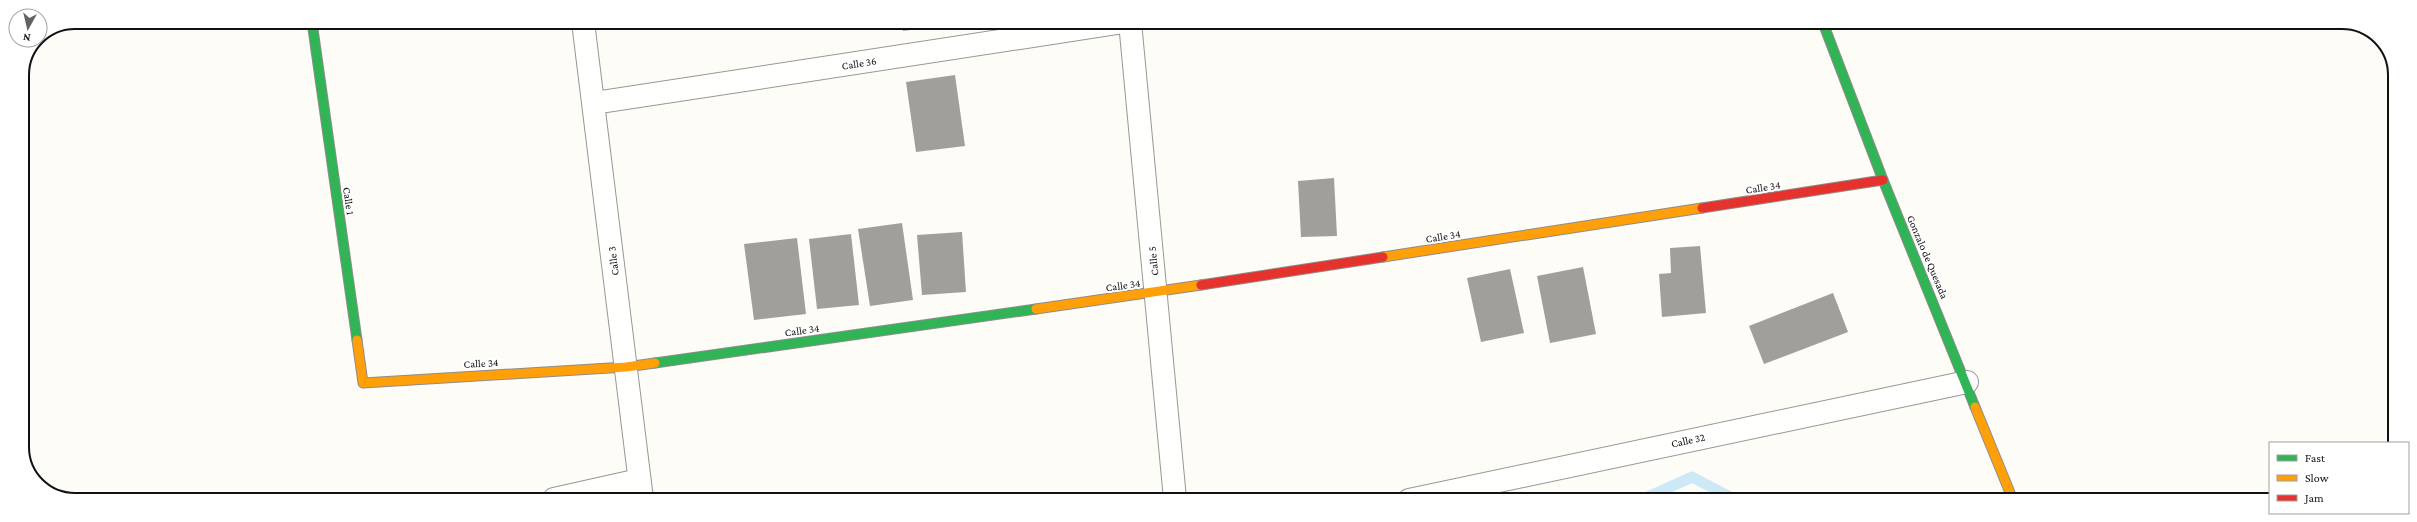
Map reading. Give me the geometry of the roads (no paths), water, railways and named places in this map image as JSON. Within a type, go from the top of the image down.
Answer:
[{"type":"street","name":"Calle 1","points":[[313,29],[363,383]]},
{"type":"street","name":"Calle 3","points":[[584,29],[640,490]]},
{"type":"street","name":"Calle 36","points":[[594,103],[1078,29]]},
{"type":"street","name":"Calle 5","points":[[1131,29],[1174,493]]},
{"type":"street","name":"Gonzalo de Quesada","points":[[1825,29],[1883,180],[1967,382],[2010,493]]},
{"type":"street","name":"Calle 34","points":[[363,383],[626,367],[1156,292],[1883,180]]},
{"type":"street","name":"Calle 32","points":[[1442,493],[1967,382]]},
{"type":"street","points":[[611,493],[640,490]]},
{"type":"waterway","points":[[1657,493],[1692,477],[1723,493]]}]
